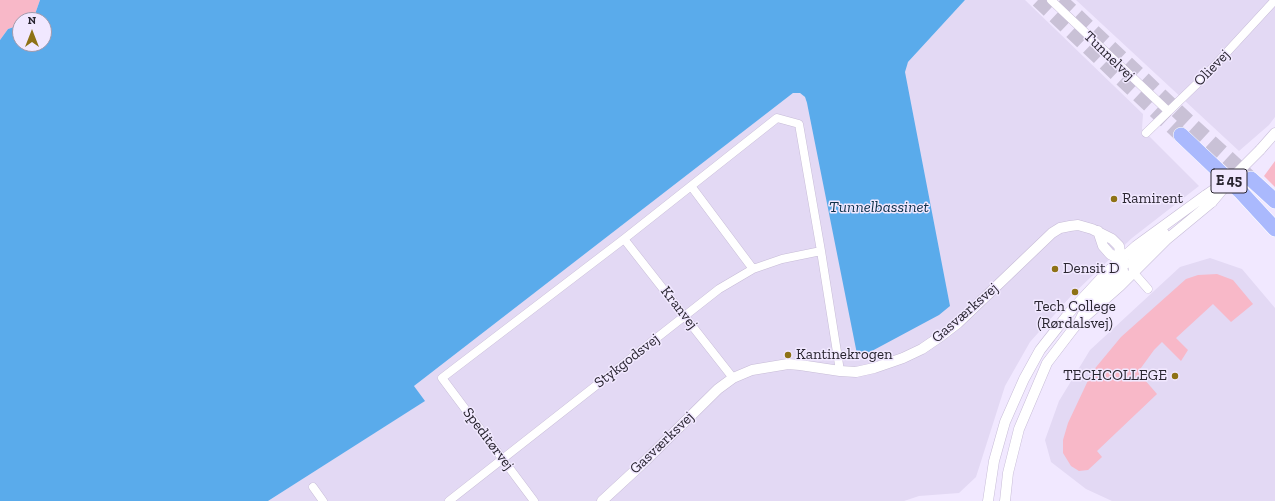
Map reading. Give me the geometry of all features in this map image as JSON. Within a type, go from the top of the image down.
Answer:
[{"type":"highway","name":"E 45","points":[[1181,135],[1231,179],[1275,229]]},
{"type":"highway","name":"E 45","points":[[1251,179],[1275,201]]},
{"type":"street","name":"Tunnelvej","points":[[1051,0],[1168,111]]},
{"type":"street","name":"Olievej","points":[[1146,133],[1205,76],[1274,0]]},
{"type":"street","points":[[624,239],[777,118],[799,124],[840,371]]},
{"type":"street","points":[[1005,501],[1011,456],[1018,429],[1047,363],[1079,322],[1134,273],[1209,198],[1231,179],[1275,133]]},
{"type":"street","points":[[691,186],[753,269]]},
{"type":"street","points":[[988,501],[994,462],[1005,422],[1027,373],[1040,350],[1069,313],[1107,272],[1136,246],[1163,226],[1172,222],[1209,198]]},
{"type":"street","points":[[1134,273],[1133,261],[1164,232],[1172,222]]},
{"type":"street","name":"Gasværksvej","points":[[602,501],[718,389],[733,378],[752,370],[788,364],[856,372],[874,368],[903,358],[928,345],[958,323],[1052,233],[1060,228],[1078,225],[1098,231],[1119,246],[1121,260]]},
{"type":"street","name":"Kranvej","points":[[624,239],[733,378]]},
{"type":"street","name":"Speditørvej","points":[[534,501],[442,378],[624,239]]},
{"type":"street","name":"Stykgodsvej","points":[[502,458],[719,289],[753,269],[782,259],[821,251]]},
{"type":"street","points":[[1121,260],[1148,289]]},
{"type":"street","points":[[1079,322],[1089,302],[1123,271],[1121,260]]},
{"type":"street","points":[[449,501],[502,458]]},
{"type":"street","points":[[313,487],[324,501]]},
{"type":"shaded area","points":[[0,0],[40,0],[36,12],[12,12],[12,28],[8,29],[0,40]]},
{"type":"shaded area","points":[[965,0],[1025,0],[1143,114],[1142,129],[1199,186],[1132,238],[1071,296],[1030,342],[1005,386],[976,477],[959,493],[919,496],[904,501],[268,501],[424,401],[414,386],[793,93],[800,93],[805,97],[807,103],[905,76],[905,67],[908,62]]},
{"type":"shaded area","points":[[1076,0],[1275,0],[1275,117],[1269,125],[1239,151]]},
{"type":"shaded area","points":[[1275,161],[1275,187],[1264,176]]},
{"type":"shaded area","name":"TECHCOLLEGE","points":[[1210,258],[1242,269],[1275,308],[1275,501],[1112,501],[1086,489],[1051,462],[1045,440],[1059,401],[1090,350],[1180,267]]},
{"type":"shaded area","points":[[1217,274],[1233,280],[1253,304],[1231,322],[1213,304],[1176,338],[1188,350],[1181,361],[1162,342],[1154,350],[1138,372],[1157,394],[1097,451],[1102,457],[1088,470],[1079,471],[1071,466],[1063,453],[1063,440],[1068,423],[1092,372],[1121,337],[1186,279],[1198,275]]},
{"type":"water","name":"Tunnelbassinet","points":[[40,0],[965,0],[908,62],[905,72],[950,306],[939,315],[870,352],[857,354],[807,103],[805,97],[800,93],[793,93],[414,386],[425,401],[268,501],[0,501],[0,40],[8,29],[12,28],[12,52],[52,52],[52,12],[36,12]]},
{"type":"tunnel","points":[[1038,0],[1181,135]]},
{"type":"tunnel","points":[[1060,0],[1251,179]]},
{"type":"place","name":"Ramirent","points":[[1114,199]]},
{"type":"place","name":"Densit D","points":[[1055,269]]},
{"type":"place","name":"Tech College (Rørdalsvej)","points":[[1075,292]]},
{"type":"place","name":"Kantinekrogen","points":[[788,355]]},
{"type":"place","name":"TECHCOLLEGE","points":[[1175,376]]}]
